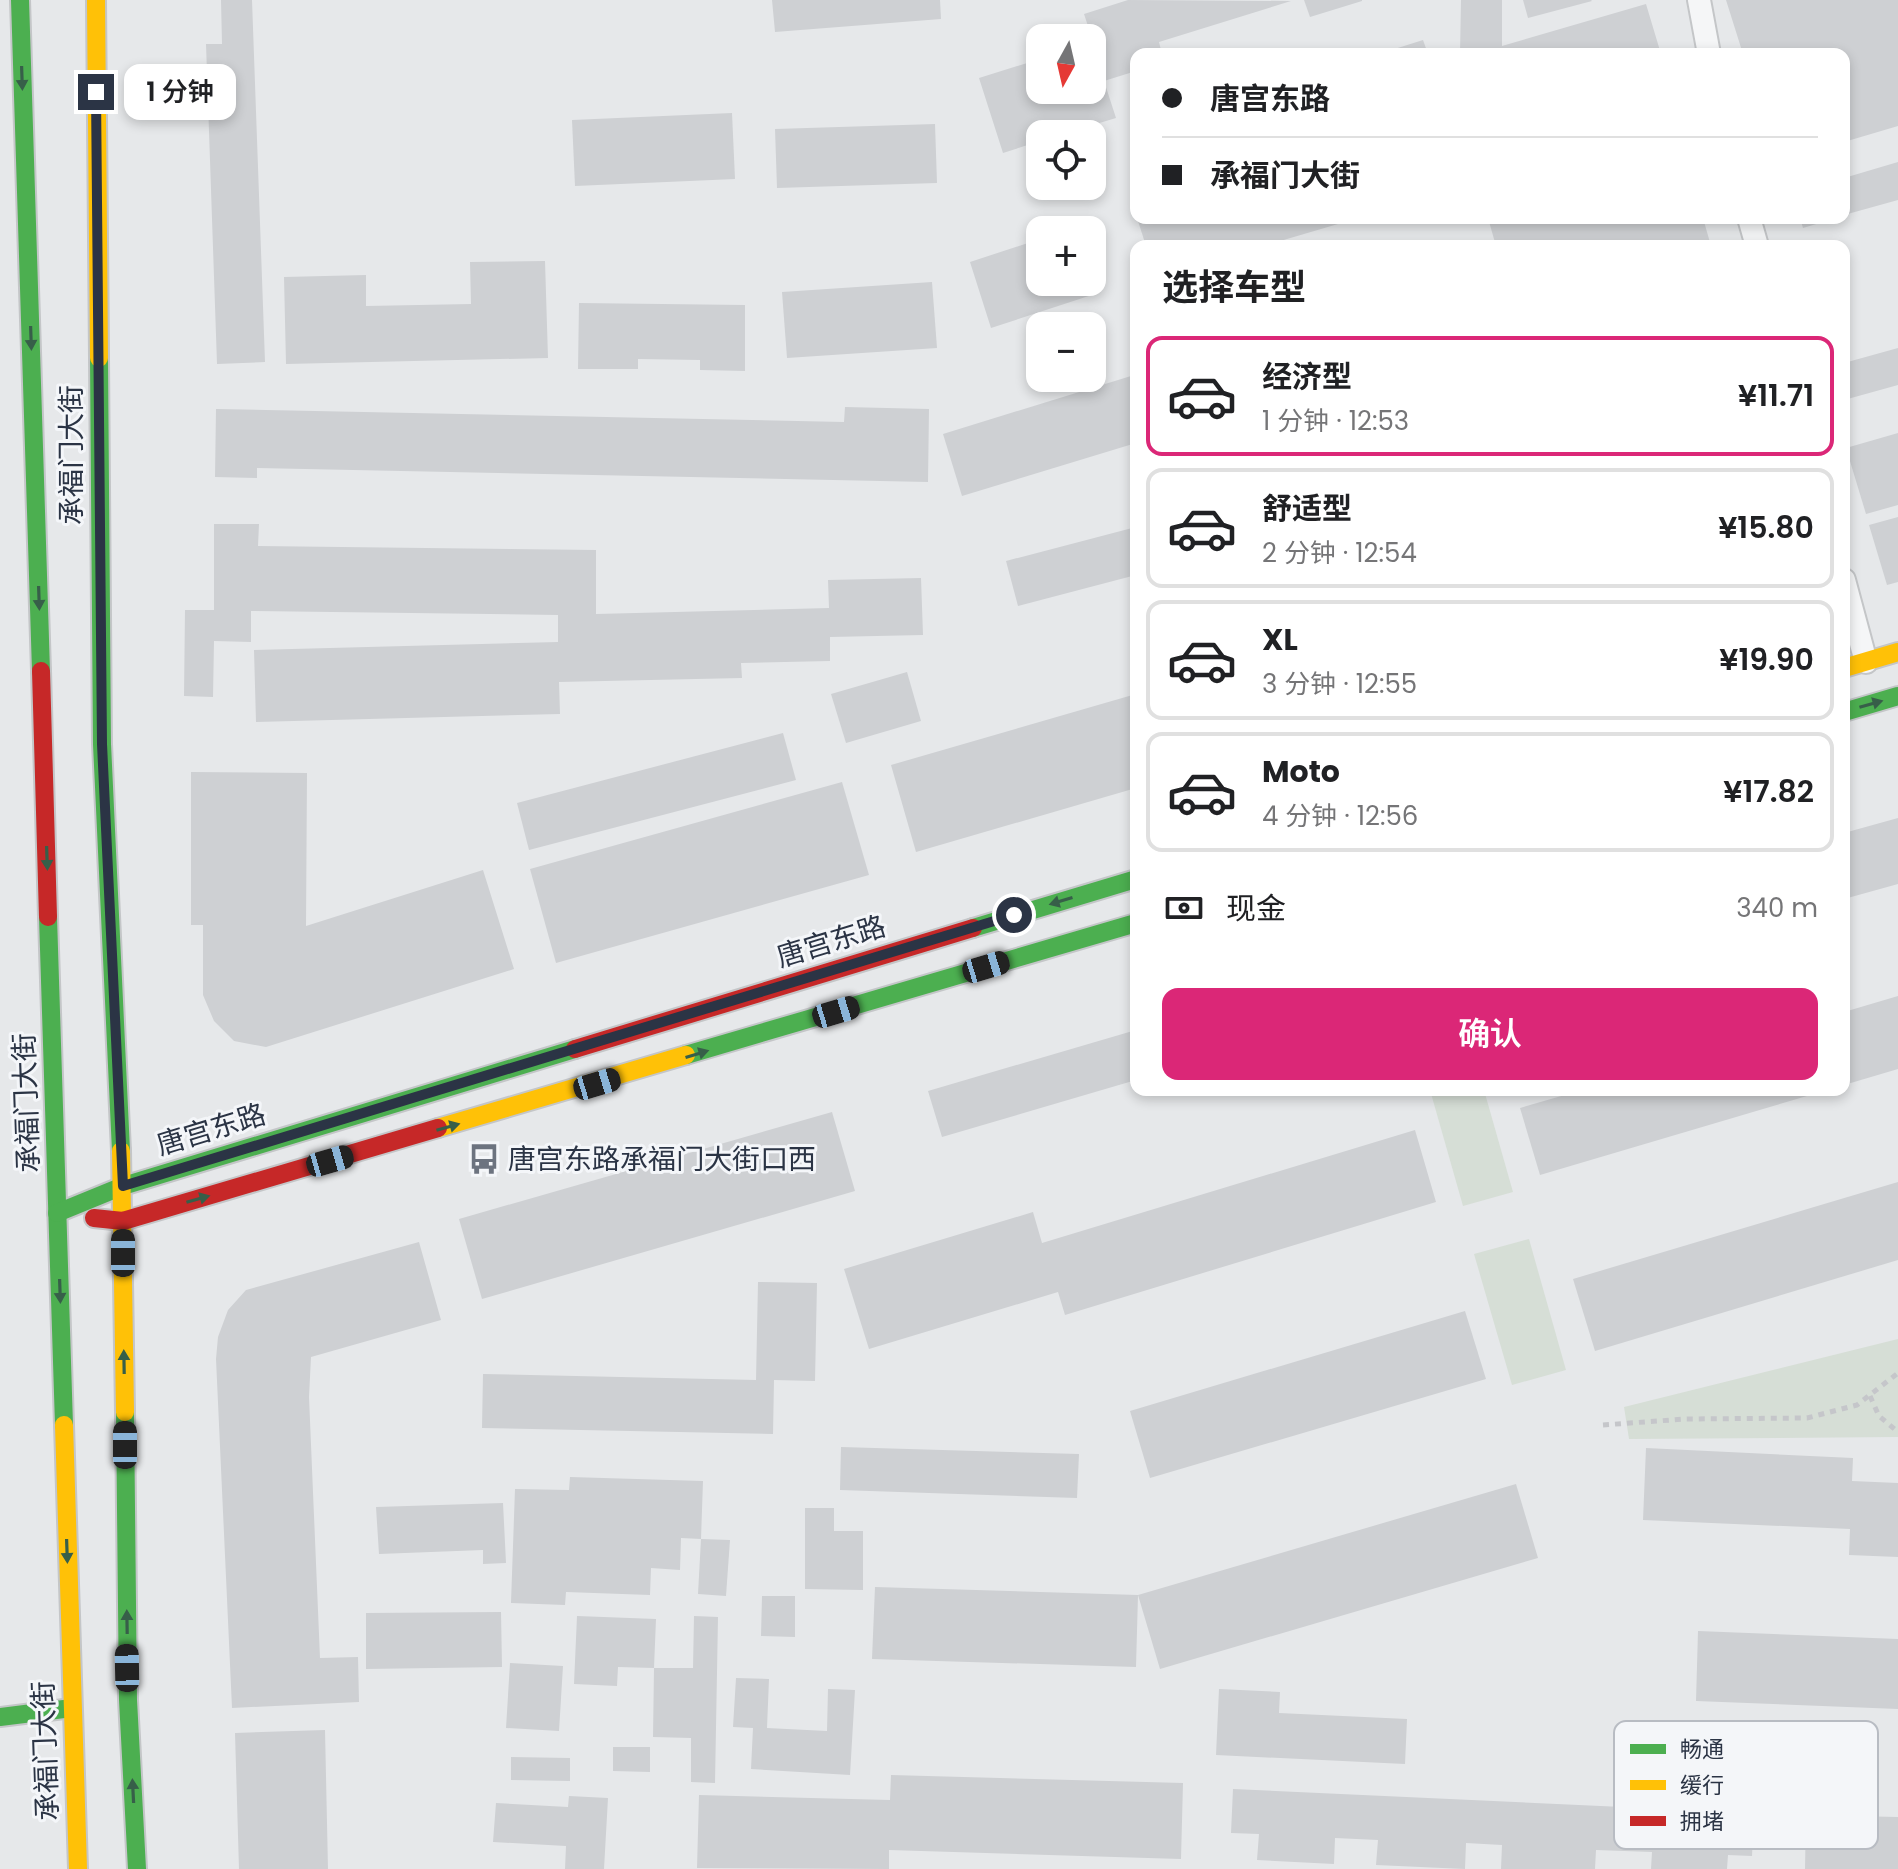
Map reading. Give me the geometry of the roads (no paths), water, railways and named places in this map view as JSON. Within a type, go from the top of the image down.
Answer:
[{"type":"street","name":"承福门大街","points":[[20,0],[78,1869]]},
{"type":"street","name":"承福门大街","points":[[96,0],[102,744],[123,1186],[128,1700],[137,1869]]},
{"type":"street","points":[[1855,665],[1898,652]]},
{"type":"street","points":[[1850,710],[1898,696]]},
{"type":"street","name":"唐宫东路","points":[[57,1213],[123,1186],[1130,881]]},
{"type":"street","points":[[57,1213],[123,1221],[1130,925]]},
{"type":"street","points":[[0,1717],[72,1708]]},
{"type":"lane","points":[[1699,0],[1708,48]]},
{"type":"lane","points":[[1850,626],[1855,665]]},
{"type":"place","name":"唐宫东路承福门大街口西","points":[[484,1159]]}]
